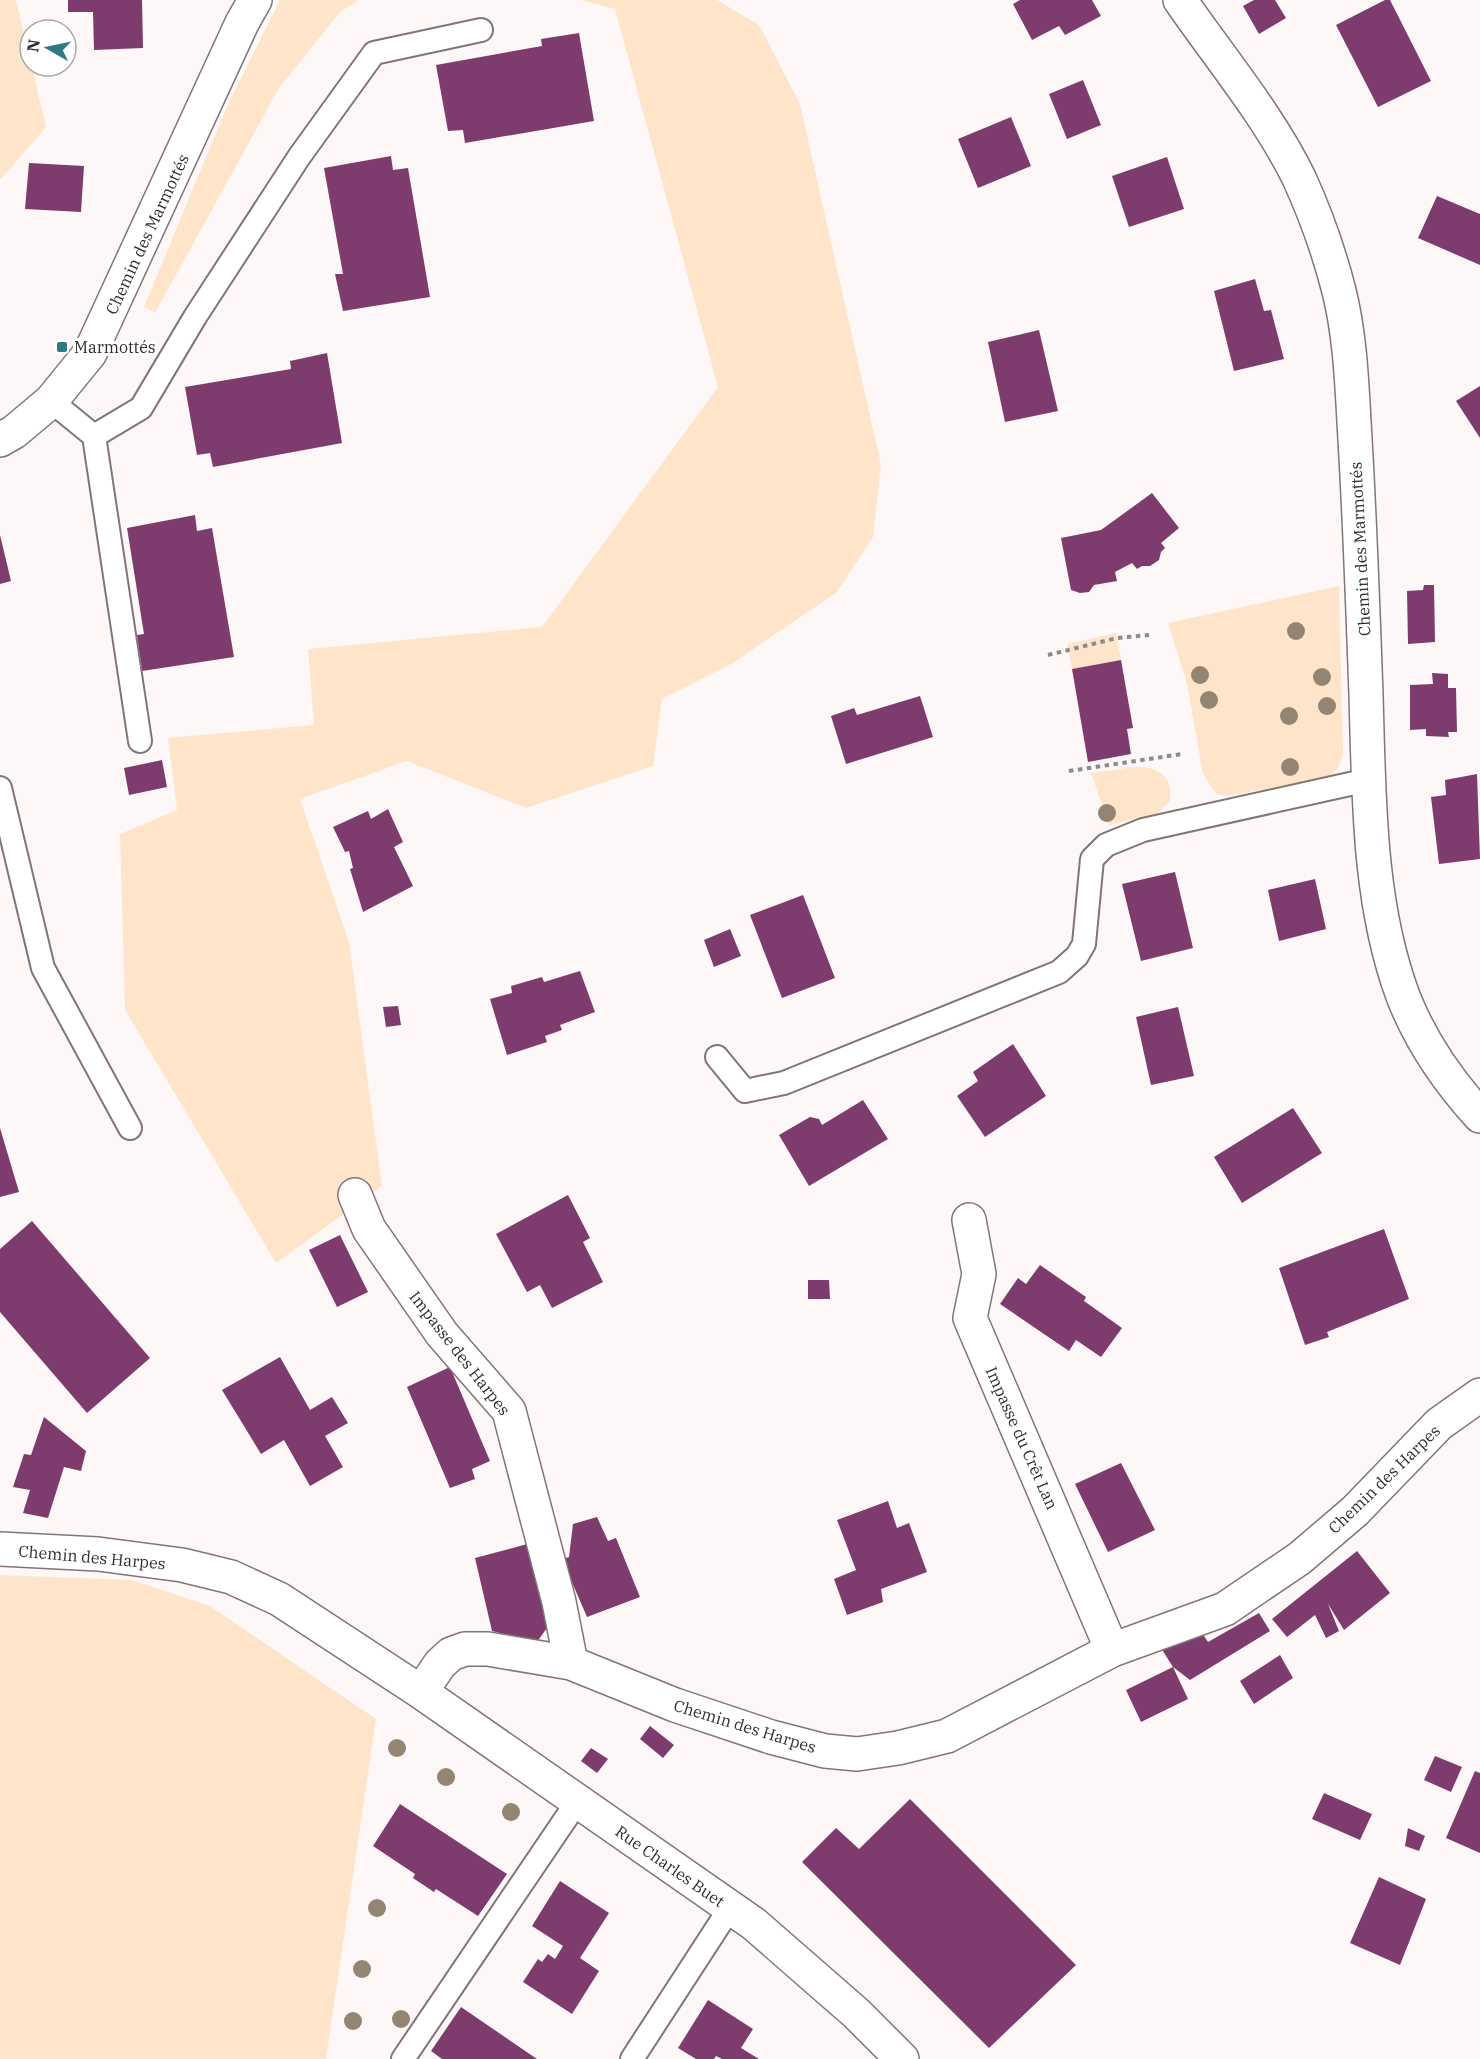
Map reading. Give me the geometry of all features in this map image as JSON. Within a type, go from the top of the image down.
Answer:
[{"type":"street","name":"Chemin des Marmottés","points":[[0,440],[14,432],[51,401],[90,353],[126,280],[242,23],[255,0]]},
{"type":"street","name":"Chemin des Marmottés","points":[[1179,0],[1264,119],[1298,176],[1321,227],[1340,293],[1350,359],[1362,555],[1368,780],[1381,912],[1401,988],[1422,1037],[1449,1077],[1480,1116]]},
{"type":"street","name":"Impasse des Harpes","points":[[355,1195],[369,1229],[442,1334],[509,1411],[559,1602],[571,1663]]},
{"type":"street","name":"Impasse du Crêt Lan","points":[[969,1221],[979,1274],[970,1318],[1112,1650]]},
{"type":"street","name":"Chemin des Harpes","points":[[0,1549],[108,1555],[182,1565],[231,1577],[279,1599],[421,1692],[445,1658],[465,1649],[488,1649],[571,1663],[675,1705],[771,1737],[825,1750],[857,1754],[898,1748],[947,1736],[1112,1650],[1225,1609],[1300,1558],[1355,1511],[1439,1424],[1480,1395]]},
{"type":"street","name":"Rue Charles Buet","points":[[421,1692],[754,1924],[856,2013],[902,2059]]},
{"type":"lane","points":[[94,436],[141,408],[195,317],[299,157],[374,53],[481,30]]},
{"type":"lane","points":[[51,401],[94,436],[140,741]]},
{"type":"lane","points":[[717,1057],[745,1092],[784,1083],[1059,972],[1077,956],[1084,944],[1092,859],[1106,845],[1143,830],[1368,780]]},
{"type":"lane","points":[[0,789],[43,968],[130,1128]]},
{"type":"lane","points":[[403,2059],[577,1802]]},
{"type":"lane","points":[[632,2059],[730,1908]]},
{"type":"path","points":[[1048,655],[1117,638],[1149,635]]},
{"type":"path","points":[[1070,771],[1182,754]]},
{"type":"shaded area","points":[[0,0],[16,0],[20,18],[18,18],[18,78],[34,78],[46,127],[0,180]]},
{"type":"shaded area","points":[[280,0],[359,0],[340,12],[279,88],[155,313],[144,307],[228,104]]},
{"type":"shaded area","points":[[581,0],[717,0],[759,25],[800,104],[881,465],[873,537],[837,592],[733,663],[662,699],[653,766],[526,808],[407,761],[300,799],[349,942],[382,1186],[276,1263],[125,1010],[120,834],[177,810],[168,738],[314,725],[308,649],[542,627],[718,387],[615,9]]},
{"type":"shaded area","points":[[1339,586],[1343,755],[1338,767],[1334,773],[1323,779],[1227,796],[1216,794],[1203,774],[1187,684],[1168,623]]},
{"type":"shaded area","points":[[1116,633],[1121,660],[1072,669],[1067,644]]},
{"type":"shaded area","points":[[1133,767],[1149,768],[1162,774],[1169,784],[1170,801],[1158,813],[1109,825],[1091,773]]},
{"type":"shaded area","points":[[0,1575],[132,1580],[210,1606],[376,1719],[326,2059],[0,2059]]},
{"type":"building","points":[[68,0],[142,0],[143,48],[94,50],[93,12],[68,12]]},
{"type":"building","points":[[1020,0],[1092,0],[1101,16],[1065,35],[1059,26],[1032,40],[1013,4]]},
{"type":"building","points":[[1254,0],[1275,0],[1286,18],[1259,34],[1243,6]]},
{"type":"building","points":[[1385,0],[1390,0],[1431,81],[1378,107],[1336,25]]},
{"type":"building","points":[[579,33],[594,121],[465,143],[463,130],[448,131],[436,65],[542,46],[541,39]]},
{"type":"building","points":[[1083,80],[1101,125],[1067,139],[1049,94]]},
{"type":"building","points":[[1011,117],[1031,166],[978,188],[958,139]]},
{"type":"building","points":[[391,156],[393,170],[408,168],[430,297],[343,311],[335,274],[343,274],[324,168]]},
{"type":"building","points":[[1167,157],[1184,209],[1129,227],[1112,176]]},
{"type":"building","points":[[29,163],[84,166],[81,212],[25,209]]},
{"type":"building","points":[[1437,196],[1480,214],[1480,265],[1418,238]]},
{"type":"building","points":[[1255,279],[1264,311],[1271,310],[1284,359],[1234,371],[1214,291]]},
{"type":"building","points":[[1039,330],[1058,411],[1005,422],[988,342]]},
{"type":"building","points":[[327,353],[342,443],[213,467],[210,453],[197,455],[185,387],[291,369],[290,361]]},
{"type":"building","points":[[1480,386],[1480,438],[1456,401]]},
{"type":"building","points":[[1152,493],[1179,528],[1161,543],[1165,548],[1159,560],[1150,566],[1137,569],[1132,563],[1115,572],[1117,581],[1094,585],[1089,592],[1080,593],[1071,590],[1061,538],[1101,530]]},
{"type":"building","points":[[195,515],[197,531],[212,528],[234,657],[142,671],[137,635],[144,634],[127,528]]},
{"type":"building","points":[[0,535],[11,581],[0,584]]},
{"type":"building","points":[[1424,585],[1434,585],[1435,642],[1408,644],[1407,591],[1423,590]]},
{"type":"building","points":[[1121,660],[1133,728],[1127,729],[1131,754],[1088,762],[1072,669]]},
{"type":"building","points":[[1432,673],[1448,674],[1448,688],[1456,688],[1457,732],[1448,732],[1449,737],[1426,736],[1426,729],[1410,730],[1410,685],[1433,684]]},
{"type":"building","points":[[920,696],[933,737],[846,764],[831,716],[854,708],[857,715]]},
{"type":"building","points":[[162,760],[167,787],[129,795],[124,768]]},
{"type":"building","points":[[1477,774],[1480,859],[1439,864],[1431,797],[1446,795],[1445,780]]},
{"type":"building","points":[[388,809],[403,842],[394,847],[413,886],[363,912],[350,869],[353,868],[349,851],[345,852],[333,827],[368,811],[371,819]]},
{"type":"building","points":[[1175,872],[1193,948],[1141,961],[1122,884]]},
{"type":"building","points":[[1315,879],[1326,929],[1279,941],[1268,890]]},
{"type":"building","points":[[803,895],[835,978],[782,998],[750,915]]},
{"type":"building","points":[[730,929],[741,956],[714,967],[704,940]]},
{"type":"building","points":[[580,971],[595,1012],[560,1025],[562,1030],[545,1036],[547,1042],[507,1055],[490,999],[512,993],[511,986],[542,977],[544,982]]},
{"type":"building","points":[[398,1006],[401,1025],[386,1027],[383,1007]]},
{"type":"building","points":[[1178,1007],[1194,1076],[1151,1085],[1136,1017]]},
{"type":"building","points":[[1013,1044],[1046,1096],[985,1137],[957,1096],[978,1081],[973,1072]]},
{"type":"building","points":[[863,1100],[888,1139],[809,1186],[779,1135],[810,1117],[819,1119],[822,1125]]},
{"type":"building","points":[[1293,1108],[1322,1153],[1242,1203],[1214,1157]]},
{"type":"building","points":[[0,1128],[19,1192],[0,1197]]},
{"type":"building","points":[[568,1195],[590,1238],[583,1242],[603,1282],[552,1308],[540,1285],[527,1292],[496,1234]]},
{"type":"building","points":[[32,1221],[150,1358],[87,1413],[0,1312],[0,1249]]},
{"type":"building","points":[[1384,1229],[1409,1299],[1327,1332],[1329,1337],[1305,1345],[1279,1268]]},
{"type":"building","points":[[340,1235],[368,1292],[337,1307],[309,1250]]},
{"type":"building","points":[[1040,1265],[1086,1297],[1084,1301],[1122,1328],[1101,1357],[1076,1340],[1069,1351],[1000,1304],[1018,1278],[1026,1284]]},
{"type":"building","points":[[808,1280],[829,1280],[830,1299],[808,1299]]},
{"type":"building","points":[[280,1357],[310,1410],[332,1397],[348,1423],[325,1436],[343,1467],[310,1486],[284,1440],[261,1454],[222,1390]]},
{"type":"building","points":[[450,1367],[490,1461],[472,1469],[475,1479],[450,1488],[407,1387]]},
{"type":"building","points":[[44,1417],[86,1451],[81,1471],[64,1467],[48,1518],[23,1513],[30,1490],[13,1487],[24,1454],[31,1455]]},
{"type":"building","points":[[1121,1463],[1155,1530],[1108,1552],[1075,1484]]},
{"type":"building","points":[[888,1501],[897,1528],[909,1523],[927,1572],[881,1589],[883,1602],[847,1615],[834,1579],[856,1570],[837,1520]]},
{"type":"building","points":[[597,1517],[608,1541],[616,1538],[640,1597],[587,1617],[562,1559],[569,1557],[573,1524]]},
{"type":"building","points":[[531,1543],[549,1625],[537,1642],[492,1631],[475,1558]]},
{"type":"building","points":[[1357,1551],[1390,1593],[1344,1630],[1328,1604],[1339,1631],[1326,1638],[1315,1615],[1287,1637],[1272,1619]]},
{"type":"building","points":[[1259,1613],[1270,1631],[1190,1680],[1173,1667],[1161,1648],[1200,1630],[1208,1642]]},
{"type":"building","points":[[1280,1655],[1293,1678],[1254,1704],[1240,1681]]},
{"type":"building","points":[[1173,1667],[1188,1699],[1141,1722],[1126,1690]]},
{"type":"building","points":[[650,1726],[674,1745],[663,1758],[640,1739]]},
{"type":"building","points":[[591,1748],[608,1759],[597,1773],[581,1761]]},
{"type":"building","points":[[1435,1756],[1462,1767],[1451,1792],[1424,1780]]},
{"type":"building","points":[[1475,1771],[1480,1773],[1480,1853],[1446,1838]]},
{"type":"building","points":[[1324,1793],[1372,1814],[1360,1840],[1312,1819]]},
{"type":"building","points":[[910,1799],[1076,1965],[989,2048],[802,1862],[836,1828],[859,1849]]},
{"type":"building","points":[[400,1804],[507,1874],[478,1916],[436,1889],[434,1892],[413,1878],[415,1874],[373,1846]]},
{"type":"building","points":[[1408,1828],[1425,1836],[1419,1851],[1405,1846]]},
{"type":"building","points":[[1379,1877],[1426,1899],[1400,1965],[1350,1943]]},
{"type":"building","points":[[560,1881],[609,1913],[580,1958],[599,1971],[572,2014],[523,1982],[538,1959],[542,1962],[548,1954],[555,1959],[563,1946],[532,1926]]},
{"type":"building","points":[[708,2000],[753,2029],[741,2048],[759,2059],[722,2059],[716,2056],[714,2059],[696,2059],[678,2048]]},
{"type":"building","points":[[461,2007],[537,2059],[442,2059],[431,2051]]},
{"type":"place","name":"Marmottés","points":[[62,347]]}]
